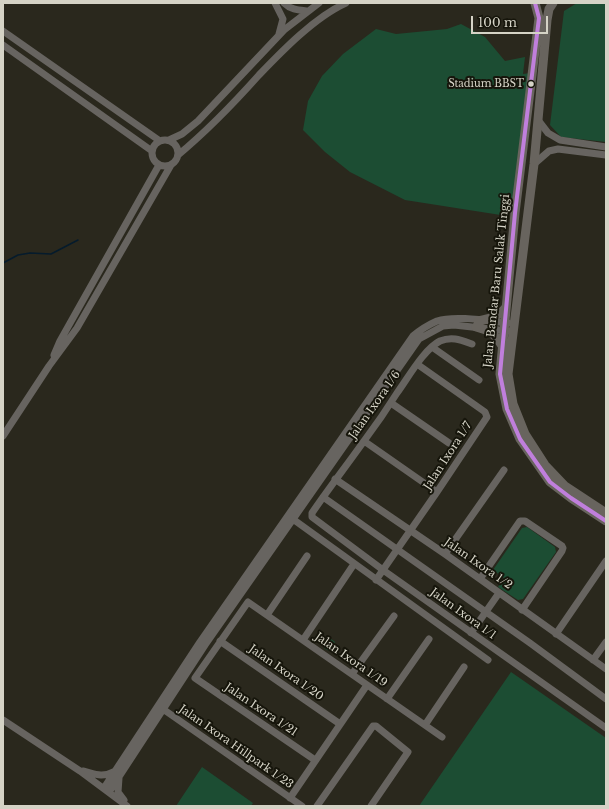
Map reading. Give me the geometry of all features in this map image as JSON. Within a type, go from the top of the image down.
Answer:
[{"type":"main road","name":"Jalan Bandar Baru Salak Tinggi","points":[[535,3],[539,18],[515,213],[500,374],[507,409],[520,439],[550,482],[606,521]]},
{"type":"main road","name":"Jalan Bandar Baru Salak Tinggi","points":[[553,3],[549,9],[534,164],[508,374],[513,404],[525,434],[545,465],[565,486],[606,513]]},
{"type":"main road","points":[[515,213],[528,215]]},
{"type":"main road","points":[[477,324],[502,313],[506,307]]},
{"type":"main road","points":[[477,324],[492,332],[503,347]]},
{"type":"street","points":[[275,3],[283,19],[279,34]]},
{"type":"street","points":[[284,3],[290,8],[296,10],[308,10]]},
{"type":"street","points":[[171,165],[159,165],[153,159],[152,151],[156,143],[169,140],[182,134],[198,121],[279,34],[308,10],[319,3]]},
{"type":"street","points":[[3,436],[49,366],[77,328],[178,155],[202,133],[288,46],[318,21],[346,3]]},
{"type":"street","points":[[3,30],[160,141]]},
{"type":"street","points":[[3,45],[152,151]]},
{"type":"street","points":[[538,120],[548,133],[560,140],[606,147]]},
{"type":"street","points":[[169,140],[176,146],[178,155]]},
{"type":"street","points":[[534,164],[549,151],[558,149],[606,155]]},
{"type":"street","points":[[49,366],[60,341],[159,165]]},
{"type":"street","points":[[106,790],[160,708],[200,642],[290,517],[413,336],[438,321],[514,328]]},
{"type":"street","name":"Jalan Ixora 1/6","points":[[312,513],[391,403],[417,364],[432,346],[441,341],[454,338],[472,344]]},
{"type":"street","points":[[432,346],[479,380]]},
{"type":"street","name":"Jalan Ixora 1/7","points":[[376,580],[438,492],[487,417],[485,412],[417,364]]},
{"type":"street","points":[[391,403],[449,444]]},
{"type":"street","points":[[364,441],[438,492]]},
{"type":"street","points":[[445,554],[504,470]]},
{"type":"street","name":"Jalan Ixora 1/2","points":[[335,479],[445,554],[606,669]]},
{"type":"street","points":[[323,497],[606,699]]},
{"type":"street","name":"Jalan Ixora 1/1","points":[[312,513],[314,519],[383,570],[606,728]]},
{"type":"street","points":[[290,517],[488,660]]},
{"type":"street","points":[[480,579],[520,521],[525,521],[562,546],[562,551],[522,610]]},
{"type":"street","points":[[267,615],[307,556]]},
{"type":"street","points":[[556,634],[606,562]]},
{"type":"street","points":[[303,640],[354,564]]},
{"type":"street","points":[[471,633],[499,593]]},
{"type":"street","name":"Jalan Ixora 1/19","points":[[220,641],[248,602],[442,737]]},
{"type":"street","points":[[352,674],[394,616]]},
{"type":"street","points":[[387,699],[429,639]]},
{"type":"street","name":"Jalan Ixora 1/21","points":[[220,641],[195,678],[315,760]]},
{"type":"street","name":"Jalan Ixora 1/20","points":[[220,641],[340,724]]},
{"type":"street","points":[[593,660],[606,642]]},
{"type":"street","points":[[425,725],[464,666]]},
{"type":"street","points":[[290,798],[367,685]]},
{"type":"street","name":"Jalan Ixora Hillpark 1/23","points":[[160,708],[302,806]]},
{"type":"street","points":[[3,720],[78,769],[128,806]]},
{"type":"street","points":[[317,806],[373,726],[376,726],[408,752],[371,806]]},
{"type":"street","points":[[78,769],[101,776],[116,774]]},
{"type":"street","points":[[116,774],[118,792],[128,806]]},
{"type":"green space","points":[[577,3],[606,3],[606,142],[561,137],[550,125],[564,11]]},
{"type":"green space","points":[[461,24],[485,37],[505,61],[525,57],[523,74],[530,73],[513,207],[508,206],[507,216],[405,200],[350,172],[325,152],[303,130],[308,101],[322,76],[343,54],[376,29],[396,34],[447,29]]},
{"type":"green space","points":[[527,527],[555,547],[556,552],[523,599],[518,600],[498,587],[504,578],[493,570],[522,528]]},
{"type":"green space","points":[[331,639],[335,642],[329,651],[324,648]]},
{"type":"green space","points":[[511,672],[606,738],[606,806],[419,806]]},
{"type":"green space","points":[[202,767],[253,803],[251,806],[176,806]]},
{"type":"waterway","points":[[3,263],[18,255],[30,253],[51,254],[78,240]]},
{"type":"transit line","points":[[535,3],[539,18],[515,213],[500,374],[507,409],[520,439],[550,482],[606,521]]},
{"type":"place","name":"Stadium BBST","points":[[531,84]]}]
